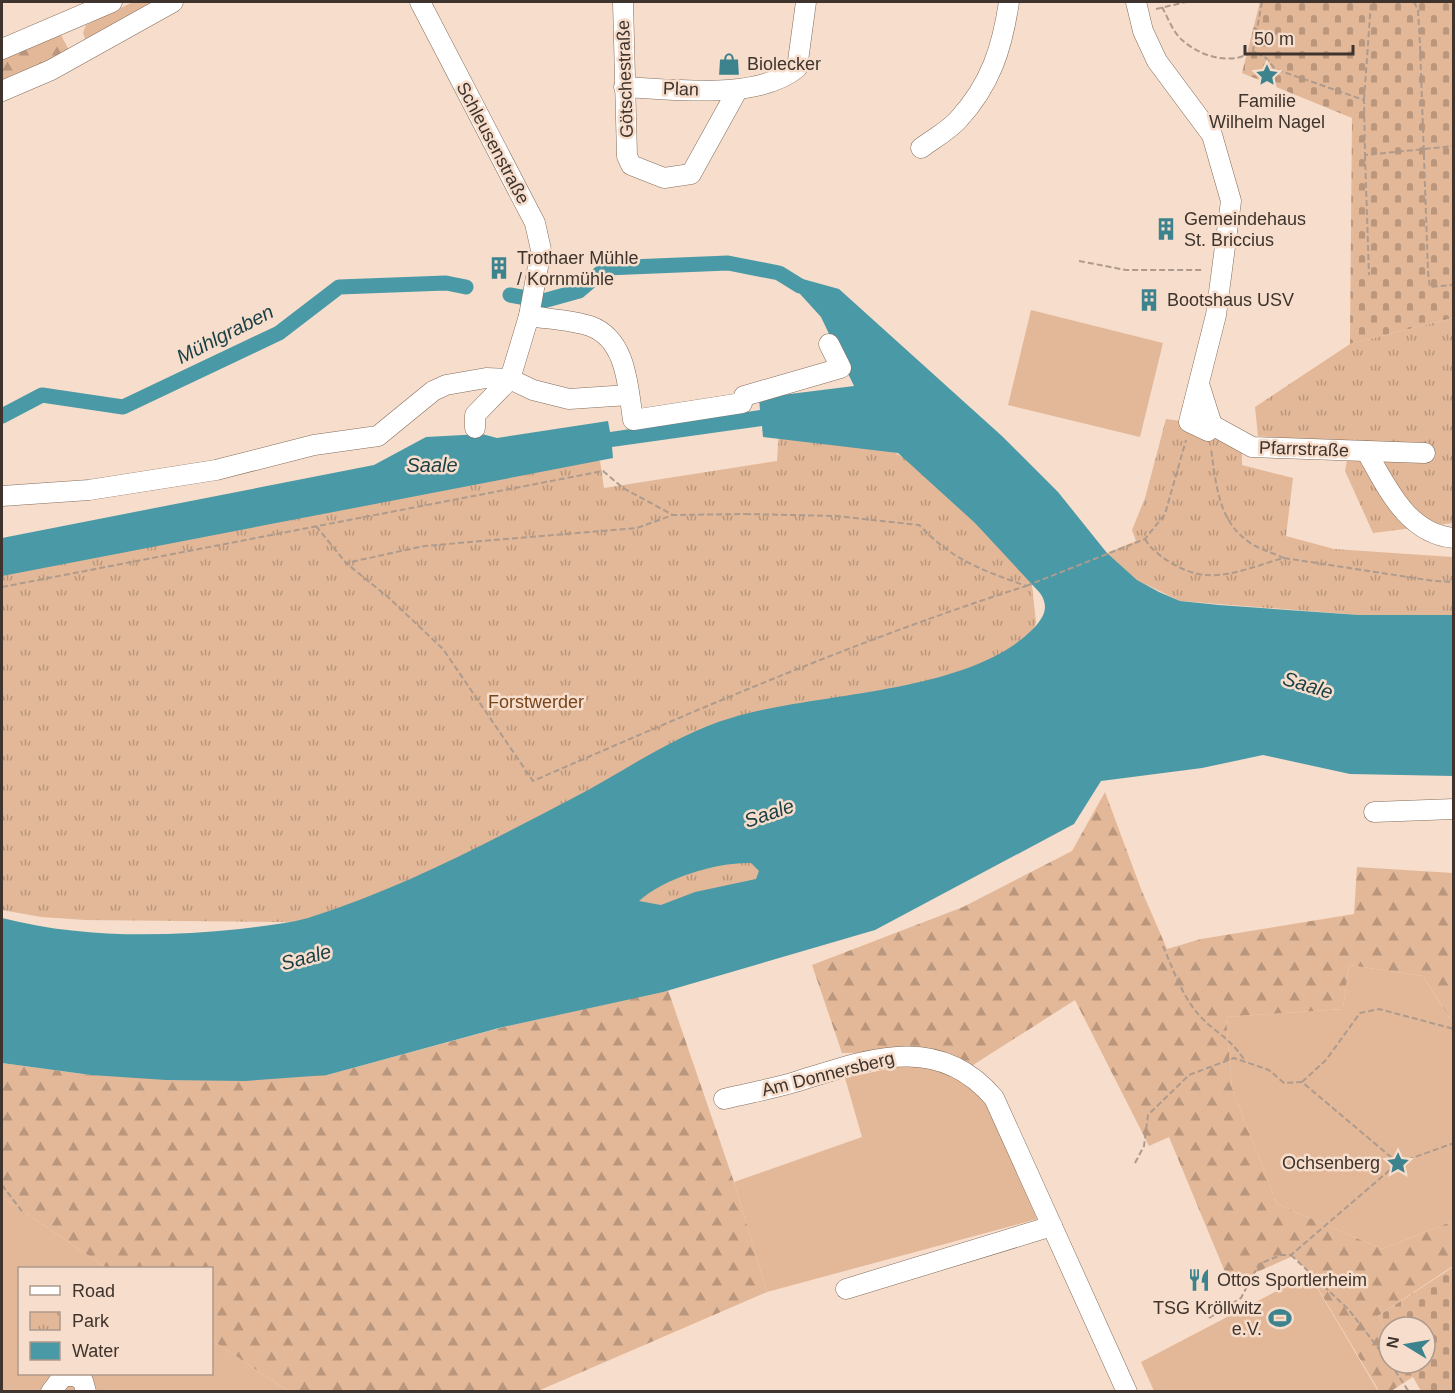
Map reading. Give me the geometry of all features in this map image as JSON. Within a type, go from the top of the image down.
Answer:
[{"type":"street","points":[[2,49],[112,2]]},
{"type":"street","points":[[2,91],[51,70],[173,2]]},
{"type":"street","name":"Schleusenstraße","points":[[420,2],[535,223],[541,250],[530,316],[510,378]]},
{"type":"street","name":"Götschestraße","points":[[623,2],[627,156],[631,165],[652,174],[673,178],[691,174],[737,91]]},
{"type":"street","name":"Plan","points":[[624,87],[737,91],[789,75],[797,68],[806,2]]},
{"type":"street","points":[[921,148],[957,120],[991,74],[1003,42],[1009,2]]},
{"type":"street","points":[[1137,7],[1143,31],[1158,61],[1212,135],[1231,201],[1216,315],[1189,422]]},
{"type":"street","points":[[63,24],[77,55]]},
{"type":"street","points":[[530,316],[591,326],[615,346],[621,359],[633,420],[742,407],[744,396],[843,371],[829,344]]},
{"type":"street","points":[[2,496],[89,490],[182,476],[216,470],[314,445],[378,436],[433,391],[446,385],[486,378],[510,378],[534,390],[569,399],[629,395]]},
{"type":"street","points":[[475,428],[475,415],[510,378]]},
{"type":"street","points":[[1199,384],[1210,428]]},
{"type":"street","name":"Pfarrstraße","points":[[1189,422],[1210,428],[1252,447],[1425,453]]},
{"type":"street","name":"Pfarrstraße","points":[[1366,451],[1396,500],[1414,523],[1454,538]]},
{"type":"street","points":[[1374,812],[1454,809]]},
{"type":"street","name":"Am Donnersberg","points":[[724,1099],[792,1083],[851,1064],[909,1055],[936,1059],[960,1068],[980,1082],[994,1098],[1127,1392]]},
{"type":"street","points":[[846,1288],[1052,1226]]},
{"type":"street","points":[[51,1392],[63,1376],[75,1376],[83,1381],[86,1392]]},
{"type":"path","points":[[1137,7],[1162,7],[1186,2]]},
{"type":"path","points":[[1253,51],[1263,2]]},
{"type":"path","points":[[1369,275],[1364,100],[1371,2]]},
{"type":"path","points":[[1414,2],[1418,10],[1420,44],[1430,287],[1454,285]]},
{"type":"path","points":[[1162,7],[1181,40],[1195,49],[1214,57],[1233,60],[1253,51]]},
{"type":"path","points":[[1253,51],[1266,58],[1275,69],[1364,100]]},
{"type":"path","points":[[1365,155],[1454,146]]},
{"type":"path","points":[[1079,261],[1126,270],[1222,270]]},
{"type":"path","points":[[316,525],[346,563],[388,597],[443,649],[533,781],[791,669],[957,608],[1026,586],[1145,539],[1165,514],[1179,473],[1189,422]]},
{"type":"path","points":[[1210,428],[1220,505],[1236,531],[1250,543],[1284,558],[1454,582]]},
{"type":"path","points":[[2,587],[603,471],[623,488],[673,515]]},
{"type":"path","points":[[346,563],[424,546],[637,528],[673,515],[836,516],[919,525],[942,548],[978,569],[1026,586]]},
{"type":"path","points":[[1145,539],[1151,550],[1174,564],[1206,576],[1238,571],[1284,558]]},
{"type":"path","points":[[1163,946],[1182,990],[1200,1016],[1233,1042],[1245,1061]]},
{"type":"path","points":[[1136,1163],[1144,1146],[1148,1115],[1189,1075],[1234,1058],[1269,1070],[1284,1083],[1302,1082],[1326,1060],[1359,1013],[1379,1009],[1454,1029]]},
{"type":"path","points":[[1302,1082],[1398,1163]]},
{"type":"path","points":[[1209,1318],[1241,1298],[1259,1264],[1281,1255],[1291,1255],[1398,1163],[1454,1143]]},
{"type":"path","points":[[2,1185],[24,1214]]},
{"type":"path","points":[[1291,1255],[1349,1310],[1377,1347]]},
{"type":"path","points":[[1397,1375],[1409,1392]]},
{"type":"green space","points":[[133,2],[161,2],[86,41],[83,33],[86,25]]},
{"type":"green space","points":[[1260,2],[1453,2],[1453,318],[1350,344],[1352,118],[1242,73]]},
{"type":"green space","points":[[61,35],[70,52],[2,83],[2,59]]},
{"type":"green space","points":[[1031,310],[1163,343],[1140,437],[1008,405]]},
{"type":"green space","points":[[1453,318],[1453,523],[1373,533],[1345,471],[1350,444],[1258,436],[1255,407],[1350,344]]},
{"type":"green space","points":[[1166,419],[1189,422],[1242,442],[1242,465],[1293,478],[1286,536],[1334,549],[1453,557],[1453,615],[1359,615],[1180,601],[1137,580],[1107,553],[1136,541],[1132,530],[1145,498]]},
{"type":"green space","name":"Forstwerder","points":[[779,428],[892,451],[915,464],[1031,576],[1036,622],[1033,633],[740,902],[384,923],[85,920],[41,917],[2,910],[2,567],[594,461],[600,461],[604,488],[777,461]]},
{"type":"green space","points":[[1105,792],[1141,889],[1167,949],[1201,939],[1354,914],[1357,867],[1453,873],[1453,1018],[1450,1019],[1423,976],[1349,965],[1343,1009],[1226,1017],[1232,1088],[1277,1204],[1382,1249],[1453,1221],[1453,1266],[1377,1315],[1377,1375],[1412,1375],[1413,1377],[1391,1391],[1379,1391],[1307,1270],[1293,1256],[1230,1284],[1169,1137],[1149,1146],[1075,1000],[970,1067],[937,1052],[842,1053],[812,965],[963,907],[1072,851]]},
{"type":"green space","points":[[1349,965],[1423,976],[1449,1018],[1453,1018],[1453,1221],[1382,1249],[1277,1204],[1232,1088],[1226,1017],[1343,1009]]},
{"type":"green space","points":[[668,990],[734,1182],[767,1292],[538,1391],[288,1391],[213,1341],[213,1267],[106,1267],[2,1197],[2,1063],[91,1075],[327,1075],[504,1027]]},
{"type":"green space","points":[[925,1061],[954,1071],[987,1102],[1037,1219],[767,1292],[734,1182],[862,1137],[845,1078]]},
{"type":"green space","points":[[2,1197],[106,1267],[18,1267],[18,1375],[213,1375],[213,1341],[288,1391],[2,1391]]},
{"type":"green space","points":[[1453,1267],[1453,1391],[1421,1391],[1412,1375],[1437,1375],[1437,1315],[1380,1315]]},
{"type":"green space","name":"TSG Kröllwitz e.V.","points":[[1309,1274],[1378,1391],[1154,1391],[1141,1362]]},
{"type":"water","name":"Saale","points":[[781,273],[839,289],[1003,437],[1058,492],[1107,553],[1137,580],[1159,592],[1180,601],[1219,605],[1359,615],[1453,615],[1453,776],[1350,774],[1263,755],[1202,768],[1101,781],[1074,824],[875,930],[663,992],[499,1028],[327,1075],[245,1081],[166,1080],[91,1075],[2,1063],[2,918],[61,929],[150,934],[240,929],[308,918],[377,893],[443,864],[573,798],[671,743],[711,725],[766,709],[891,688],[933,679],[971,667],[1006,650],[1034,628],[1041,619],[1045,607],[1040,593],[975,523],[898,453],[763,437],[762,426],[612,447],[613,458],[2,576],[2,538],[374,465],[426,437],[482,434],[497,438],[608,421],[610,432],[760,410],[759,398],[854,386],[821,317]],"holes":[[[737,863],[751,863],[759,871],[756,879],[695,892],[661,905],[639,901],[662,885],[707,869]]]},
{"type":"waterway","name":"Mühlgraben","points":[[510,295],[543,301],[579,291],[606,268],[728,263],[779,273],[800,286]]},
{"type":"waterway","name":"Mühlgraben","points":[[2,416],[42,395],[123,407],[279,333],[339,287],[446,283],[466,287]]},
{"type":"place","name":"Biolecker","points":[[729,64]]},
{"type":"place","name":"Familie Wilhelm Nagel","points":[[1267,75]]},
{"type":"place","name":"Gemeindehaus St. Briccius","points":[[1166,229]]},
{"type":"place","name":"Trothaer Mühle / Kornmühle","points":[[499,268]]},
{"type":"place","name":"Bootshaus USV","points":[[1149,300]]},
{"type":"place","name":"Ochsenberg","points":[[1398,1163]]},
{"type":"place","name":"Ottos Sportlerheim","points":[[1199,1280]]},
{"type":"place","name":"TSG Kröllwitz e.V.","points":[[1280,1318]]}]
